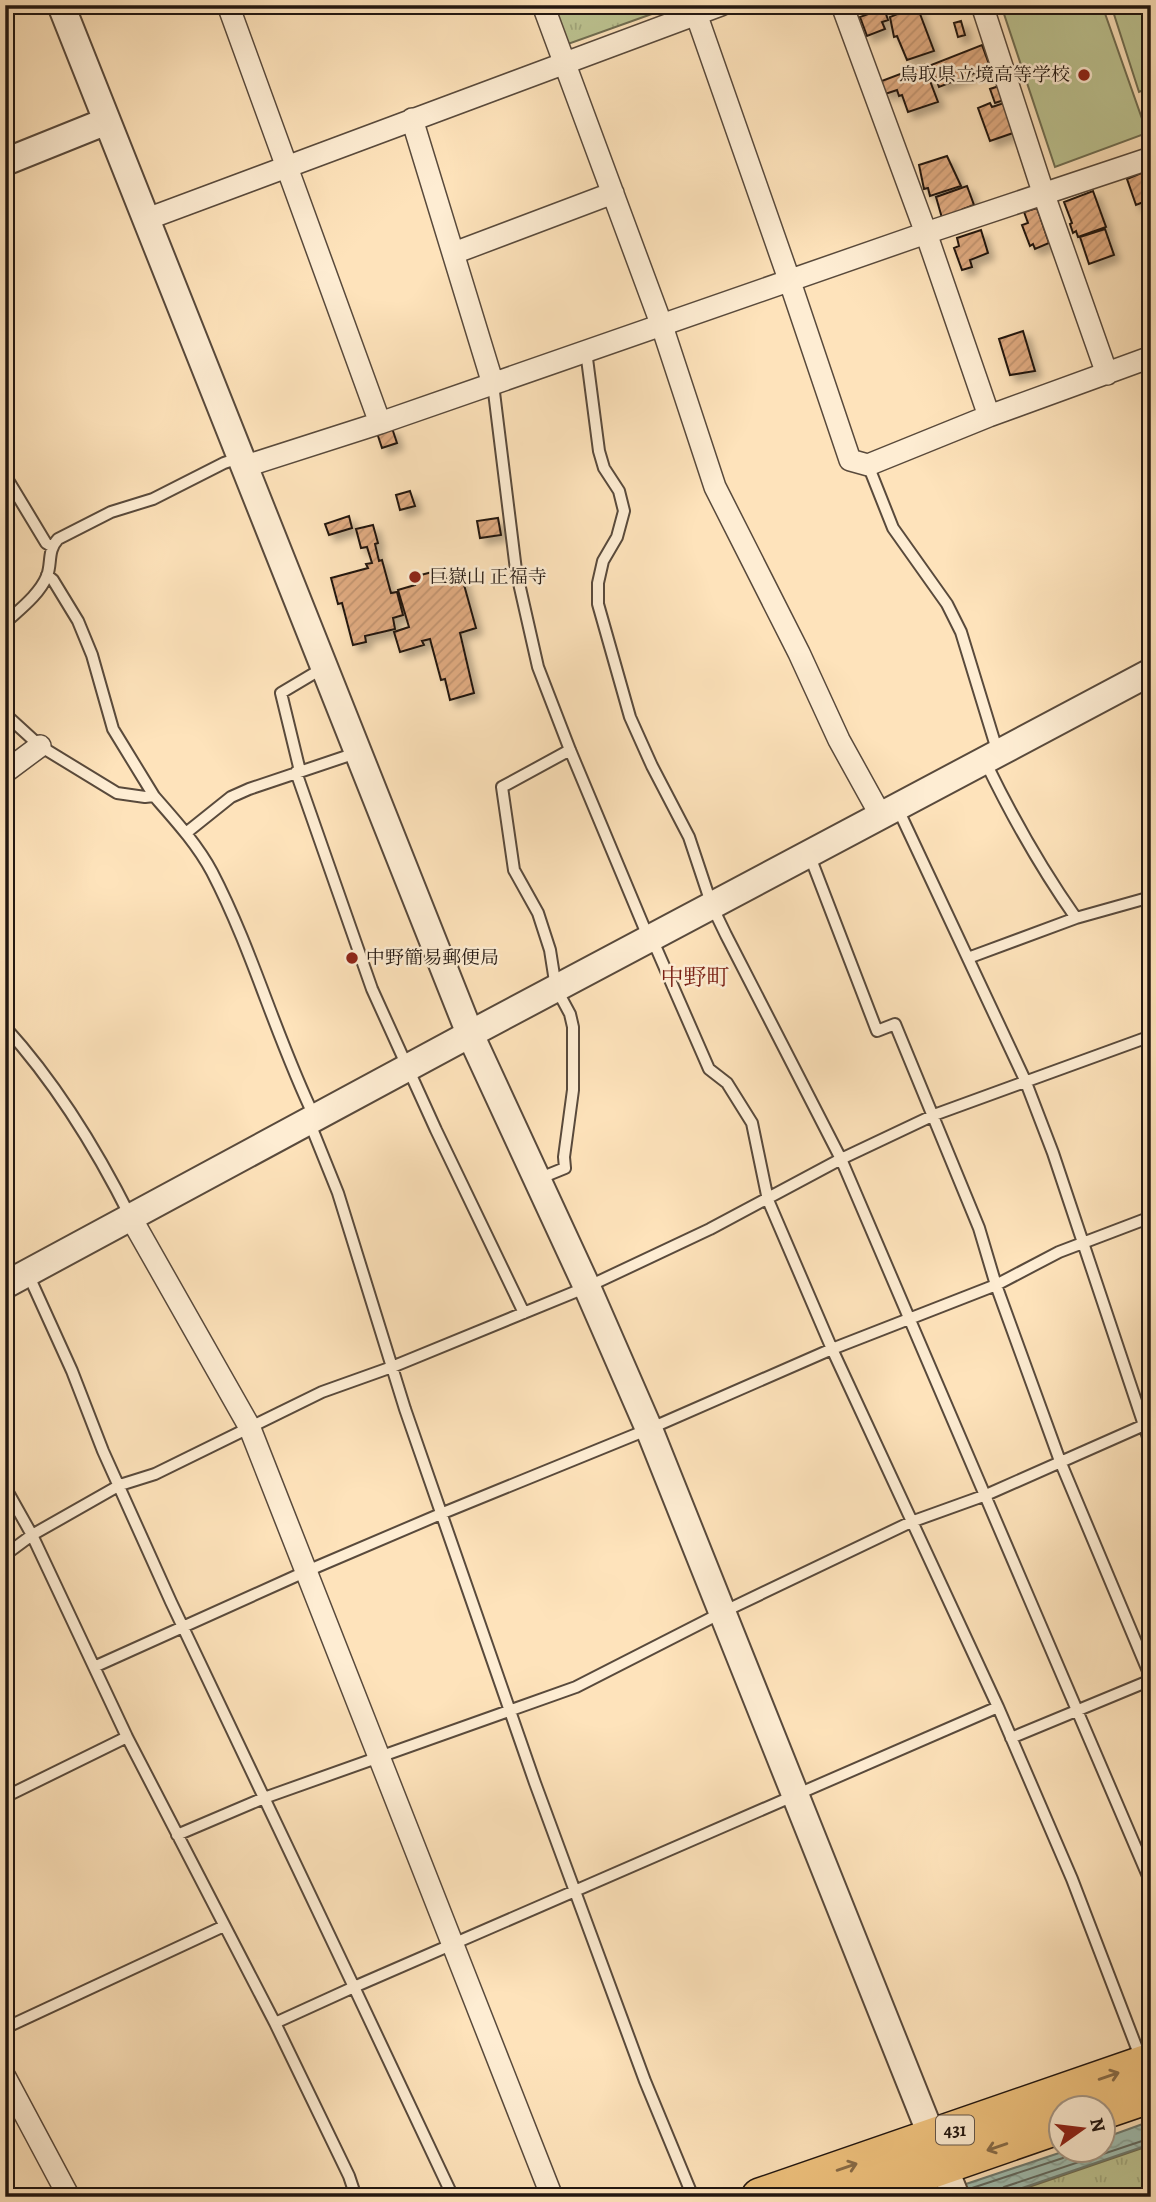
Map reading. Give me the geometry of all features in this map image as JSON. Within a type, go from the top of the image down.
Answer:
[{"type":"highway","points":[[1118,2098],[1148,2073]]},
{"type":"highway","name":"431","points":[[760,2197],[946,2169],[1148,2073]]},
{"type":"highway","name":"431","points":[[852,2197],[946,2169],[1048,2129]]},
{"type":"street","points":[[61,5],[470,1034],[587,1287],[649,1429],[946,2169]]},
{"type":"street","points":[[543,5],[662,326],[715,487],[799,653],[839,740],[889,812]]},
{"type":"street","points":[[147,219],[564,64],[695,10],[721,5]]},
{"type":"street","points":[[842,5],[926,233],[989,416]]},
{"type":"street","points":[[982,5],[1044,195],[1107,374]]},
{"type":"street","points":[[235,7],[287,167],[380,424]]},
{"type":"street","points":[[695,10],[850,460],[868,465],[989,416],[1151,357]]},
{"type":"street","points":[[412,119],[493,384]]},
{"type":"street","points":[[5,162],[107,121]]},
{"type":"street","points":[[244,461],[380,424],[926,233],[1151,158]]},
{"type":"street","points":[[454,253],[613,193]]},
{"type":"street","points":[[16,1279],[1151,672]]},
{"type":"street","points":[[5,772],[40,746]]},
{"type":"street","points":[[131,1218],[249,1426],[552,2197]]},
{"type":"street","points":[[5,2077],[69,2197]]},
{"type":"lane","points":[[586,351],[599,451],[604,468],[619,491],[624,511],[617,537],[603,561],[598,583],[598,604],[630,717],[689,837],[712,906],[841,1159],[1151,1883]]},
{"type":"lane","points":[[493,384],[516,570],[538,667],[570,750],[649,939],[657,950],[709,1069],[727,1083],[752,1123],[768,1200],[832,1349],[998,1707],[1072,1879],[1148,2073]]},
{"type":"lane","points":[[5,623],[34,596],[47,575],[51,547],[58,540],[111,512],[153,499],[224,463],[244,461]]},
{"type":"lane","points":[[868,465],[893,528],[947,604],[961,632],[992,757],[1024,839],[1041,869],[1076,918]]},
{"type":"lane","points":[[5,475],[51,547]]},
{"type":"lane","points":[[47,575],[53,580],[78,621],[92,655],[113,729],[154,796],[186,833],[211,871],[256,970],[338,1193],[391,1367],[510,1710],[645,2081],[693,2197]]},
{"type":"lane","points":[[325,666],[281,692],[298,771],[372,989],[524,1313]]},
{"type":"lane","points":[[5,714],[40,746],[117,793],[154,796]]},
{"type":"lane","points":[[538,1179],[565,1168],[564,1157],[573,1090],[573,1027],[570,1014],[556,988],[545,933],[538,913],[514,870],[502,787],[570,750]]},
{"type":"lane","points":[[186,833],[231,797],[298,771],[359,752]]},
{"type":"lane","points":[[889,812],[968,958],[1026,1080],[1147,1423],[1151,1447]]},
{"type":"lane","points":[[809,854],[877,1031],[894,1024],[934,1115],[979,1228],[996,1285],[1060,1461],[1151,1679],[1011,1738]]},
{"type":"lane","points":[[968,958],[1076,918],[1150,902]]},
{"type":"lane","points":[[5,1027],[25,1049],[102,1160],[131,1218]]},
{"type":"lane","points":[[5,1555],[32,1535],[120,1485],[155,1474],[322,1392],[391,1367],[587,1287],[768,1200],[841,1159],[934,1115],[1151,1035]]},
{"type":"lane","points":[[94,1667],[443,1513],[649,1429],[832,1349],[996,1285],[1083,1243],[1151,1217]]},
{"type":"lane","points":[[16,1279],[49,1317],[103,1451],[453,2197]]},
{"type":"lane","points":[[177,1835],[264,1798],[576,1687],[723,1612],[911,1522],[986,1495],[1147,1423]]},
{"type":"lane","points":[[5,1487],[32,1535],[127,1737],[275,2023],[349,2176],[356,2197]]},
{"type":"lane","points":[[275,2023],[998,1707]]},
{"type":"lane","points":[[5,1797],[127,1737]]},
{"type":"lane","points":[[5,2028],[224,1926]]},
{"type":"green space","points":[[554,5],[677,5],[568,44]]},
{"type":"green space","name":"鳥取県立境高等学校","points":[[1001,5],[1102,5],[1147,133],[1055,167]]},
{"type":"green space","points":[[1111,5],[1151,5],[1151,87],[1139,92]]},
{"type":"green space","points":[[1151,2145],[1151,2197],[1000,2197],[1096,2164],[1118,2164],[1118,2156]]},
{"type":"water","points":[[1151,2121],[1151,2144],[1118,2155],[1118,2133]]},
{"type":"water","points":[[1048,2157],[1048,2164],[1093,2164],[996,2197],[927,2197]]},
{"type":"building","points":[[917,6],[934,51],[907,60],[897,36],[894,37],[890,17]]},
{"type":"building","points":[[884,8],[888,20],[882,22],[885,29],[867,36],[860,17]]},
{"type":"building","points":[[961,21],[965,35],[958,37],[954,23]]},
{"type":"building","points":[[982,45],[990,67],[939,87],[931,65]]},
{"type":"building","points":[[924,65],[938,102],[908,112],[902,95],[899,96],[897,90],[885,94],[879,82]]},
{"type":"building","points":[[1002,85],[1007,99],[995,103],[990,89]]},
{"type":"building","points":[[1007,102],[1013,133],[990,141],[978,108],[990,103],[992,107]]},
{"type":"building","points":[[947,156],[961,186],[930,196],[928,188],[924,189],[919,165]]},
{"type":"building","points":[[1146,171],[1151,185],[1151,199],[1136,205],[1127,179]]},
{"type":"building","points":[[967,186],[974,205],[942,218],[936,197]]},
{"type":"building","points":[[1093,191],[1106,227],[1078,237],[1076,231],[1073,233],[1064,202]]},
{"type":"building","points":[[1037,208],[1049,243],[1035,249],[1033,244],[1030,246],[1022,225],[1028,223],[1024,212]]},
{"type":"building","points":[[1105,229],[1114,255],[1089,264],[1080,237]]},
{"type":"building","points":[[981,230],[988,253],[970,260],[972,267],[962,270],[954,248],[959,246],[957,238]]},
{"type":"building","points":[[1023,331],[1035,371],[1010,375],[999,339]]},
{"type":"building","points":[[392,428],[397,443],[382,448],[377,433]]},
{"type":"building","points":[[410,491],[415,506],[400,510],[396,495]]},
{"type":"building","points":[[349,516],[352,528],[329,535],[325,524]]},
{"type":"building","points":[[498,518],[501,535],[480,538],[477,521]]},
{"type":"building","points":[[373,525],[379,561],[382,560],[391,593],[397,592],[403,615],[393,618],[395,629],[365,636],[366,642],[353,645],[342,603],[338,604],[331,578],[368,568],[366,564],[372,563],[367,547],[361,548],[356,529]]},
{"type":"building","points":[[440,570],[443,579],[461,574],[476,628],[460,633],[474,693],[450,700],[445,679],[441,680],[430,639],[422,641],[424,645],[400,652],[394,632],[409,627],[398,590],[415,585],[413,577]]},
{"type":"place","name":"鳥取県立境高等学校","points":[[1084,75]]},
{"type":"place","name":"巨嶽山 正福寺","points":[[415,577]]},
{"type":"place","name":"中野簡易郵便局","points":[[352,958]]},
{"type":"district","name":"中野町","points":[[695,977]]}]
